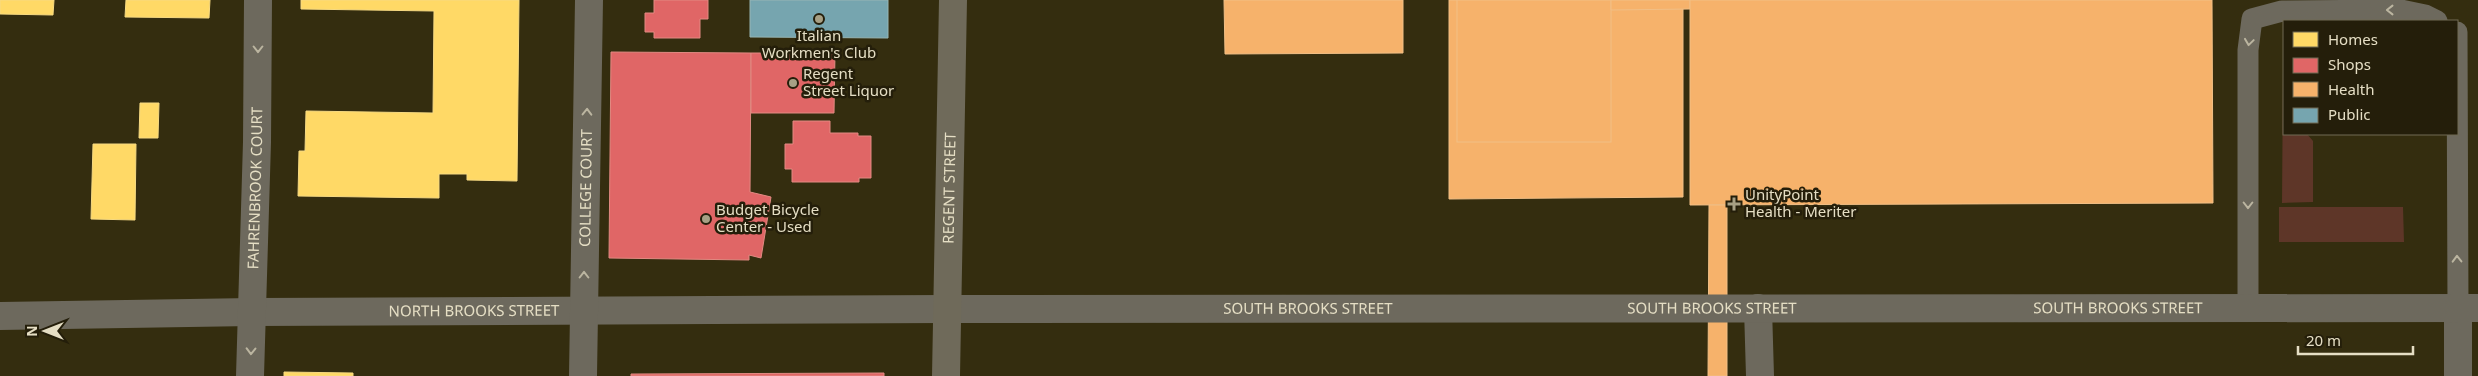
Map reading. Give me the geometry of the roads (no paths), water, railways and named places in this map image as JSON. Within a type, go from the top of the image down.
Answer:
[{"type":"main road","name":"REGENT STREET","points":[[946,376],[953,0]]},
{"type":"street","name":"FAHRENBROOK COURT","points":[[250,376],[257,142],[258,0]]},
{"type":"street","name":"COLLEGE COURT","points":[[583,376],[590,0]]},
{"type":"street","points":[[1758,308],[1760,376]]},
{"type":"street","name":"SOUTH BROOKS STREET","points":[[947,309],[2468,308]]},
{"type":"street","points":[[2458,376],[2468,308]]},
{"type":"street","name":"NORTH BROOKS STREET","points":[[0,316],[252,312],[947,309]]},
{"type":"lane","points":[[2248,309],[2248,50],[2252,19],[2282,11],[2401,10],[2425,15],[2435,20]]},
{"type":"lane","points":[[2458,57],[2468,308]]},
{"type":"place","name":"Italian Workmen's Club","points":[[819,19]]},
{"type":"place","name":"Regent Street Liquor","points":[[793,83]]},
{"type":"place","name":"UnityPoint Health - Meriter","points":[[1734,204]]},
{"type":"place","name":"Budget Bicycle Center - Used","points":[[706,219]]}]
